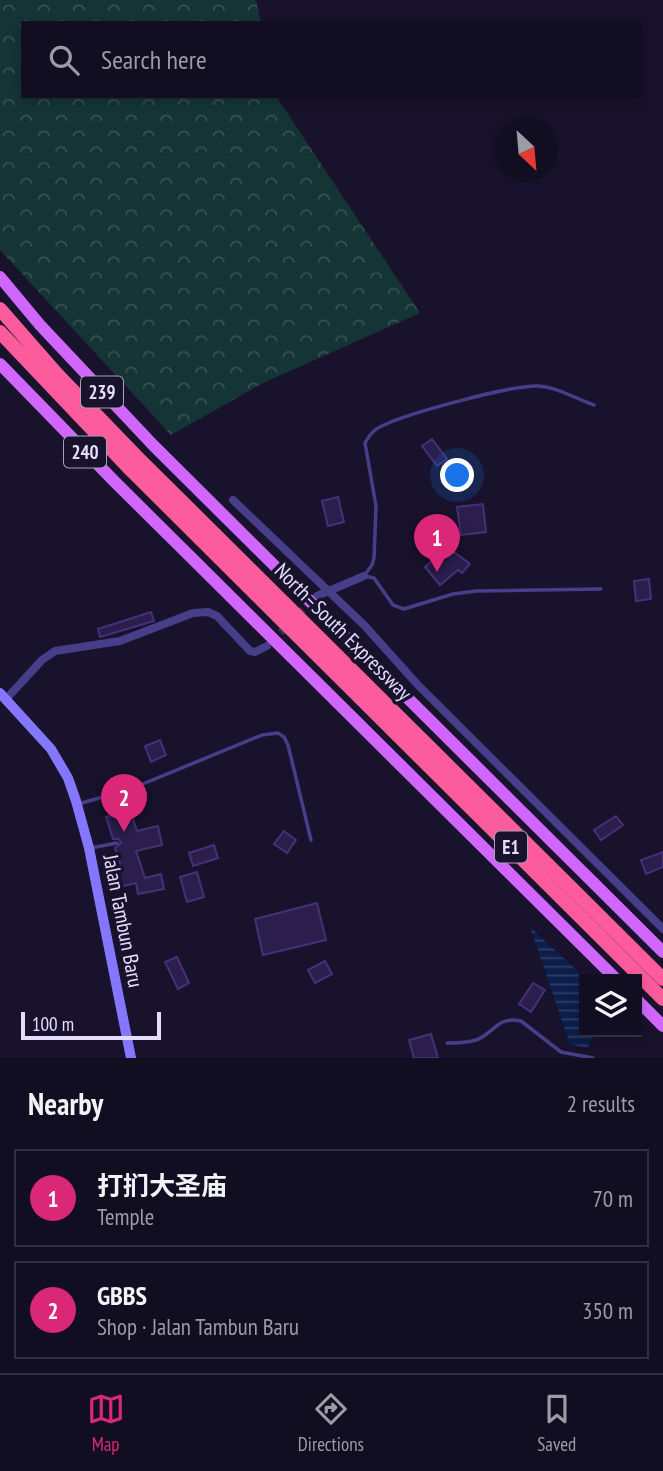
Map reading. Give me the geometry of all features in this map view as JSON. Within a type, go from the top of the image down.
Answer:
[{"type":"highway","name":"North–South Expressway","points":[[0,309],[56,373],[138,458],[663,979]]},
{"type":"highway","name":"North–South Expressway","points":[[0,332],[128,467],[663,999]]},
{"type":"main road","name":"239","points":[[0,277],[40,325],[153,445],[663,952]]},
{"type":"main road","name":"240","points":[[0,364],[133,500],[611,974]]},
{"type":"main road","name":"Jalan Tambun Baru","points":[[3,696],[51,750],[68,778],[78,804],[131,1058]]},
{"type":"main road","points":[[642,1005],[663,1026]]},
{"type":"street","points":[[233,500],[328,590],[389,651],[417,684],[663,929]]},
{"type":"street","points":[[317,596],[364,576]]},
{"type":"street","points":[[3,696],[55,651],[120,641],[193,613],[208,612],[217,615],[250,651],[261,650],[267,646]]},
{"type":"lane","points":[[594,405],[541,386],[521,386],[396,420],[375,430],[366,443],[376,506],[374,558],[364,576],[374,578],[393,605],[404,609],[453,594],[476,591],[601,589]]},
{"type":"lane","points":[[78,804],[128,790],[262,735],[278,733],[288,745],[311,840]]},
{"type":"lane","points":[[89,848],[117,843]]},
{"type":"lane","points":[[447,1043],[474,1041],[497,1024],[514,1020],[522,1021],[561,1052],[593,1058]]},
{"type":"green space","points":[[0,0],[256,0],[261,21],[21,21],[21,98],[277,98],[420,313],[263,383],[171,435],[0,250]]},
{"type":"water","points":[[530,927],[581,974],[579,1037],[593,1037],[587,1048],[570,1044]]},
{"type":"building","points":[[432,439],[447,459],[437,466],[422,446]]},
{"type":"building","points":[[338,497],[344,522],[328,526],[322,501]]},
{"type":"building","points":[[483,504],[486,532],[461,535],[457,507]]},
{"type":"building","points":[[450,549],[470,564],[462,573],[458,570],[440,585],[425,567],[439,554],[443,558]]},
{"type":"building","points":[[649,579],[651,599],[636,601],[634,581]]},
{"type":"building","points":[[151,612],[154,621],[100,637],[98,629]]},
{"type":"building","points":[[160,740],[166,755],[151,762],[145,746]]},
{"type":"building","points":[[130,809],[137,831],[158,826],[162,845],[136,851],[145,878],[161,874],[164,889],[138,894],[136,883],[108,890],[104,874],[122,870],[115,848],[121,843],[119,839],[113,839],[106,817]]},
{"type":"building","points":[[616,816],[623,825],[601,840],[594,830]]},
{"type":"building","points":[[284,831],[296,840],[287,853],[274,844]]},
{"type":"building","points":[[214,845],[218,858],[193,866],[189,853]]},
{"type":"building","points":[[663,852],[663,867],[646,874],[641,860]]},
{"type":"building","points":[[197,872],[204,897],[187,902],[180,877]]},
{"type":"building","points":[[317,903],[326,940],[263,955],[255,919]]},
{"type":"building","points":[[177,957],[189,983],[178,989],[165,962]]},
{"type":"building","points":[[325,961],[332,974],[315,983],[308,970]]},
{"type":"building","points":[[533,983],[545,990],[531,1012],[519,1004]]},
{"type":"building","points":[[431,1034],[438,1058],[414,1058],[409,1040]]},
{"type":"tunnel","points":[[272,641],[312,601]]},
{"type":"place","name":"打扪大圣庙","points":[[437,572]]},
{"type":"place","name":"GBBS","points":[[124,832]]}]
